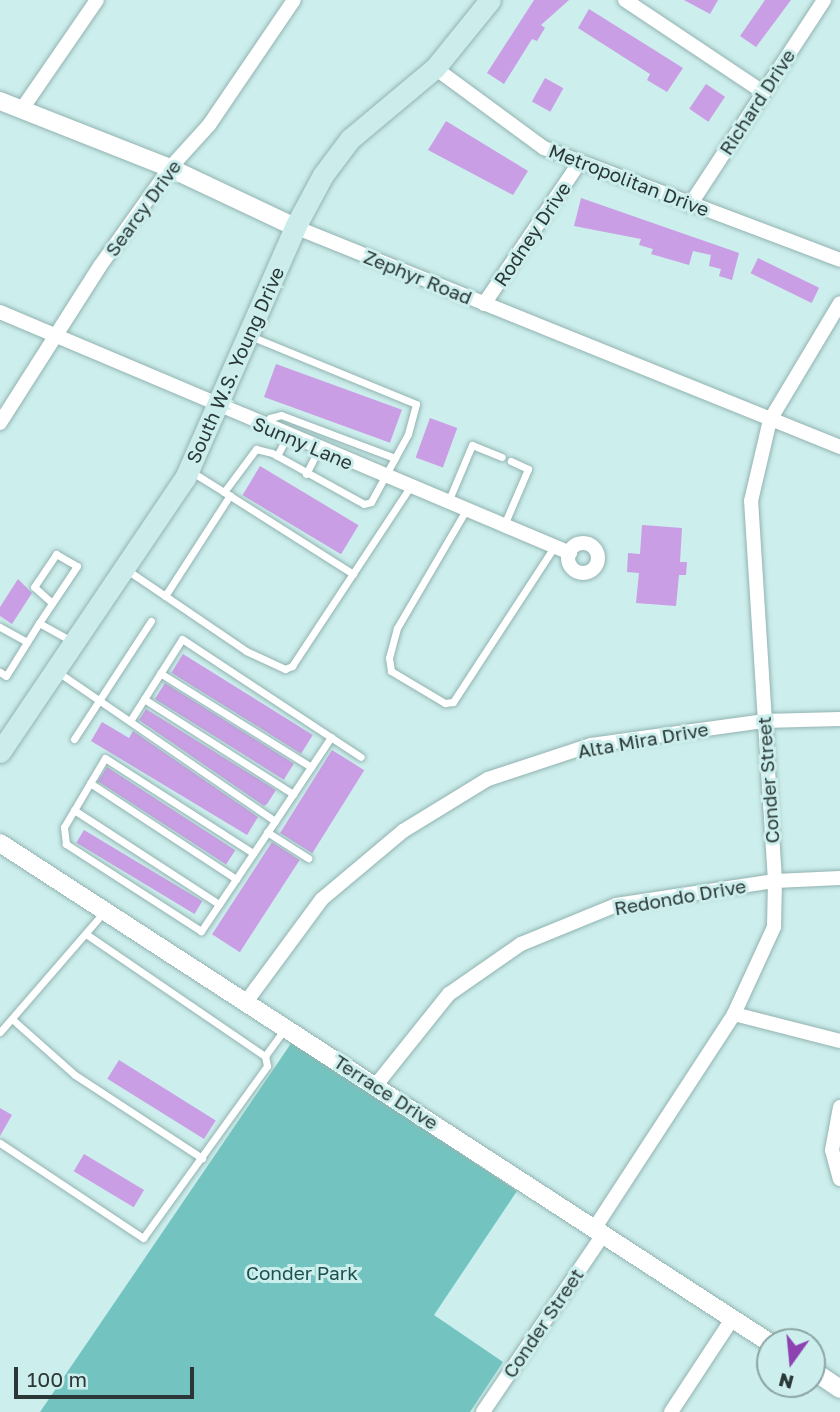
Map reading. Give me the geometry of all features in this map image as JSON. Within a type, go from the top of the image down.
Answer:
[{"type":"main road","name":"South W.S. Young Drive","points":[[0,752],[189,469],[295,227],[323,175],[350,139],[435,68],[490,0]]},
{"type":"street","points":[[22,109],[97,0]]},
{"type":"street","name":"Searcy Drive","points":[[0,423],[170,168],[209,125],[294,0]]},
{"type":"street","points":[[625,0],[763,92]]},
{"type":"street","name":"Richard Drive","points":[[690,205],[824,0]]},
{"type":"street","name":"Metropolitan Drive","points":[[435,68],[509,126],[579,163],[840,260]]},
{"type":"street","name":"Zephyr Road","points":[[0,100],[170,168],[295,227],[840,447]]},
{"type":"street","name":"Rodney Drive","points":[[484,304],[579,163]]},
{"type":"street","name":"Conder Street","points":[[483,1412],[734,1014],[774,927],[775,881],[751,501],[770,420],[840,303]]},
{"type":"street","name":"Sunny Lane","points":[[0,312],[57,334],[265,427],[570,553]]},
{"type":"street","name":"Alta Mira Drive","points":[[246,1002],[322,899],[403,831],[488,779],[591,745],[763,720],[840,719]]},
{"type":"street","name":"Terrace Drive","points":[[0,843],[756,1334]]},
{"type":"street","name":"Redondo Drive","points":[[376,1085],[449,993],[521,944],[616,905],[775,881],[840,878]]},
{"type":"street","points":[[734,1014],[840,1041]]},
{"type":"street","points":[[840,1107],[832,1150],[840,1179]]},
{"type":"street","points":[[671,1412],[732,1319]]},
{"type":"lane","points":[[165,596],[250,452],[256,449],[277,456],[357,504],[371,502],[395,458],[416,404],[249,335]]},
{"type":"lane","points":[[265,427],[270,418],[281,415],[395,458]]},
{"type":"lane","points":[[277,456],[304,423]]},
{"type":"lane","points":[[306,474],[338,436]]},
{"type":"lane","points":[[448,503],[472,445],[502,457]]},
{"type":"lane","points":[[362,467],[369,448]]},
{"type":"lane","points":[[504,526],[528,469],[511,461]]},
{"type":"lane","points":[[189,469],[353,574]]},
{"type":"lane","points":[[124,568],[270,666],[285,670],[292,666],[410,487]]},
{"type":"lane","points":[[466,510],[397,628],[389,658],[391,671],[445,703],[453,702],[554,547]]},
{"type":"lane","points":[[0,672],[6,676],[77,566],[57,554],[34,587],[38,595],[52,603]]},
{"type":"lane","points":[[74,739],[151,621]]},
{"type":"lane","points":[[39,623],[74,642]]},
{"type":"lane","points":[[0,627],[27,642]]},
{"type":"lane","points":[[130,721],[182,639],[361,757]]},
{"type":"lane","points":[[55,670],[275,821]]},
{"type":"lane","points":[[160,673],[311,767]]},
{"type":"lane","points":[[144,699],[293,794]]},
{"type":"lane","points":[[253,853],[104,758],[64,827],[66,844],[201,931],[331,737]]},
{"type":"lane","points":[[90,783],[236,879]]},
{"type":"lane","points":[[74,810],[219,904]]},
{"type":"lane","points":[[267,832],[308,858]]},
{"type":"lane","points":[[0,1032],[104,911]]},
{"type":"lane","points":[[0,1143],[143,1238],[267,1066],[265,1056],[86,934]]},
{"type":"lane","points":[[12,1019],[75,1075],[202,1158]]},
{"type":"lane","points":[[265,1056],[286,1027]]},
{"type":"green space","name":"Conder Park","points":[[292,1042],[517,1191],[434,1315],[503,1362],[470,1412],[40,1412]]},
{"type":"building","points":[[534,0],[569,0],[541,25],[545,28],[537,41],[532,39],[504,84],[487,73]]},
{"type":"building","points":[[684,0],[718,0],[710,14]]},
{"type":"building","points":[[765,0],[791,0],[756,47],[740,36]]},
{"type":"building","points":[[589,9],[683,68],[667,92],[647,80],[650,74],[578,28]]},
{"type":"building","points":[[545,78],[563,88],[550,112],[532,102]]},
{"type":"building","points":[[706,84],[725,97],[708,122],[689,109]]},
{"type":"building","points":[[446,121],[528,171],[513,195],[428,150]]},
{"type":"building","points":[[581,198],[739,253],[732,280],[719,276],[721,269],[709,266],[711,255],[693,251],[689,265],[651,254],[653,249],[639,245],[641,239],[574,226]]},
{"type":"building","points":[[758,258],[819,288],[812,303],[751,273]]},
{"type":"building","points":[[276,364],[402,410],[390,443],[264,397]]},
{"type":"building","points":[[430,418],[457,428],[443,467],[416,457]]},
{"type":"building","points":[[260,466],[359,525],[341,554],[242,495]]},
{"type":"building","points":[[642,525],[682,528],[680,562],[687,562],[686,575],[679,575],[676,606],[636,603],[639,573],[627,572],[628,553],[640,554]]},
{"type":"building","points":[[18,579],[32,593],[12,624],[0,616],[0,607]]},
{"type":"building","points":[[183,654],[313,735],[301,754],[171,673]]},
{"type":"building","points":[[165,683],[294,764],[284,780],[155,699]]},
{"type":"building","points":[[146,709],[276,790],[267,804],[264,806],[139,720]]},
{"type":"building","points":[[102,722],[129,738],[133,731],[258,817],[247,835],[91,741]]},
{"type":"building","points":[[332,750],[364,770],[312,853],[280,833]]},
{"type":"building","points":[[107,767],[235,850],[226,865],[98,781]]},
{"type":"building","points":[[84,830],[202,901],[195,914],[76,843]]},
{"type":"building","points":[[272,842],[300,860],[240,952],[212,934]]},
{"type":"building","points":[[119,1060],[216,1120],[204,1139],[107,1079]]},
{"type":"building","points":[[0,1108],[12,1115],[0,1136]]},
{"type":"building","points":[[84,1154],[144,1190],[134,1207],[74,1171]]}]
